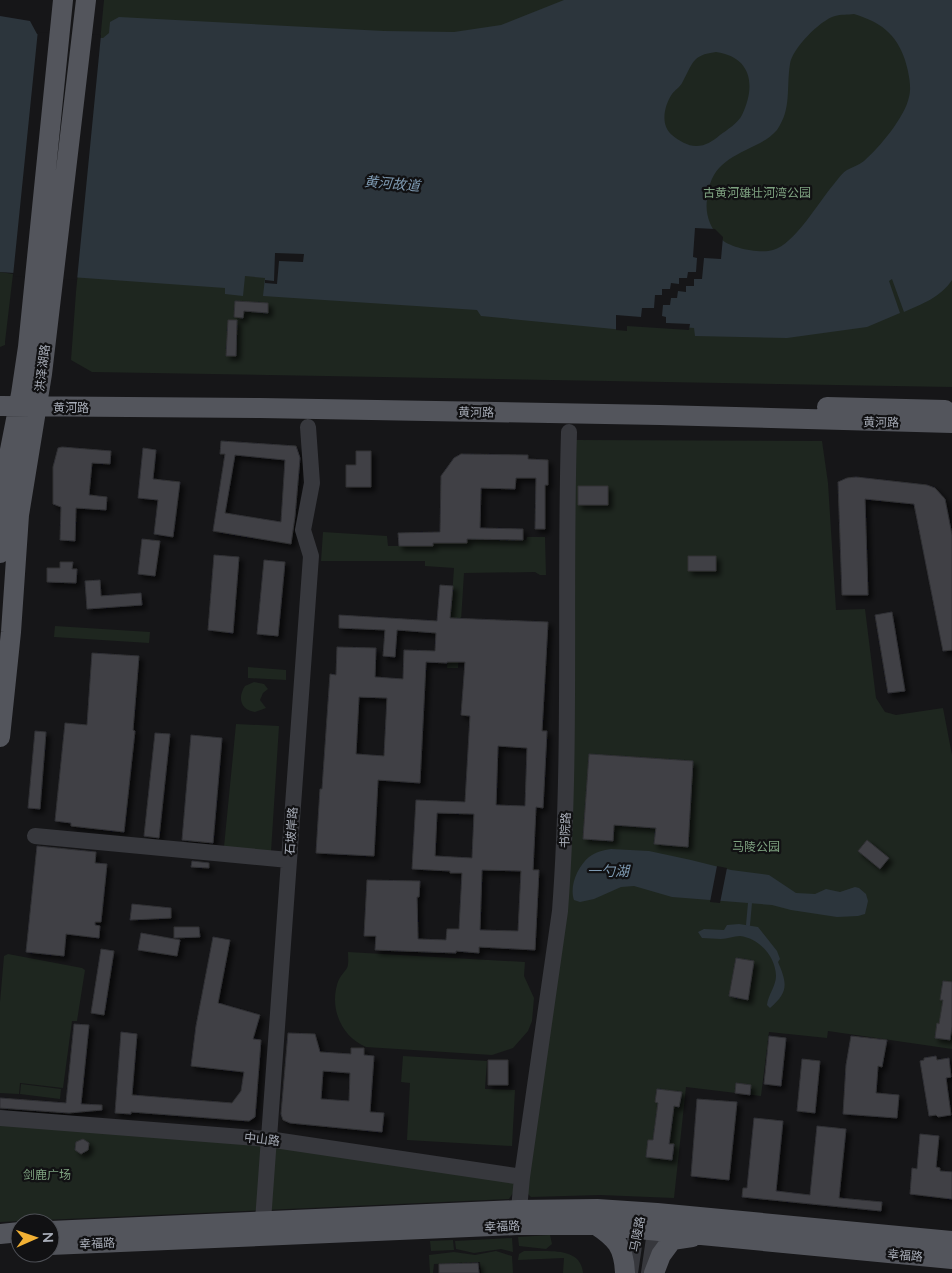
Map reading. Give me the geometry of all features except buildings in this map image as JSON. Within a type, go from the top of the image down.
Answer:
[{"type":"main road","name":"洪泽湖路","points":[[35,356],[63,0]]},
{"type":"main road","name":"洪泽湖路","points":[[0,553],[9,455],[35,356],[86,0]]},
{"type":"main road","name":"黄河路","points":[[0,394],[23,401],[952,423]]},
{"type":"main road","name":"黄河路","points":[[23,401],[260,396],[952,410]]},
{"type":"main road","name":"洪泽湖路","points":[[0,736],[11,632],[19,515],[29,447],[23,401]]},
{"type":"main road","name":"幸福路","points":[[60,1231],[259,1229],[518,1218],[597,1209],[706,1236],[952,1259]]},
{"type":"main road","name":"幸福路","points":[[518,1218],[596,1225],[647,1221],[952,1240]]},
{"type":"main road","points":[[596,1225],[615,1239],[622,1253],[626,1273]]},
{"type":"main road","name":"幸福路","points":[[60,1244],[259,1229]]},
{"type":"main road","points":[[654,1273],[661,1255],[672,1240],[706,1236]]},
{"type":"street","name":"石坡岸路","points":[[259,1229],[268,1139],[311,556],[303,530],[312,482],[308,427]]},
{"type":"street","name":"书院路","points":[[518,1218],[522,1177],[560,911],[563,876],[568,735],[567,489],[569,432]]},
{"type":"street","points":[[35,836],[289,860]]},
{"type":"street","name":"中山路","points":[[0,1118],[268,1139],[522,1177]]},
{"type":"street","name":"马陵路","points":[[630,1273],[647,1221]]},
{"type":"street","name":"马陵路","points":[[647,1221],[649,1273]]},
{"type":"green space","name":"古黄河雄壮河湾公园","points":[[104,0],[952,0],[952,387],[92,372],[71,360]]},
{"type":"green space","points":[[0,272],[13,274],[5,345],[0,347]]},
{"type":"green space","name":"马陵公园","points":[[574,440],[822,441],[828,483],[836,610],[865,609],[876,698],[885,712],[896,715],[943,708],[952,755],[952,1049],[828,1031],[827,1038],[769,1032],[761,1096],[686,1087],[674,1198],[600,1195],[531,1197],[526,1192],[562,930]]},
{"type":"green space","points":[[323,532],[387,536],[388,546],[433,546],[433,543],[467,543],[467,539],[526,540],[527,537],[545,537],[546,575],[540,575],[535,572],[464,573],[458,668],[447,668],[454,568],[425,566],[425,561],[321,561]]},
{"type":"green space","points":[[55,626],[150,632],[149,643],[54,637]]},
{"type":"green space","points":[[248,667],[286,670],[286,680],[248,678]]},
{"type":"green space","points":[[254,682],[264,684],[268,689],[263,693],[260,700],[266,708],[255,712],[246,709],[241,699],[245,686]]},
{"type":"green space","points":[[236,724],[279,726],[271,852],[224,847]]},
{"type":"green space","points":[[348,952],[525,962],[524,976],[534,998],[532,1021],[528,1031],[513,1048],[492,1055],[366,1047],[350,1037],[344,1030],[335,1004],[337,985],[348,966]]},
{"type":"green space","points":[[8,954],[85,970],[77,1021],[72,1021],[63,1088],[20,1083],[19,1094],[0,1093],[0,1002],[4,956]]},
{"type":"green space","points":[[403,1056],[487,1061],[485,1089],[515,1090],[512,1146],[407,1140],[410,1083],[401,1082]]},
{"type":"green space","points":[[21,1084],[61,1089],[60,1099],[20,1094]]},
{"type":"green space","name":"剑鹿广场","points":[[0,1123],[260,1144],[514,1181],[513,1193],[509,1199],[60,1219],[60,1213],[10,1213],[10,1222],[0,1222]]},
{"type":"green space","points":[[550,1235],[552,1244],[546,1249],[519,1246],[518,1237]]},
{"type":"green space","points":[[512,1238],[513,1252],[501,1249],[474,1253],[456,1249],[455,1241]]},
{"type":"green space","points":[[453,1240],[454,1250],[431,1251],[430,1241]]},
{"type":"green space","points":[[496,1251],[512,1256],[513,1273],[481,1273],[480,1262],[434,1264],[433,1273],[430,1273],[429,1255],[454,1252],[475,1255]]},
{"type":"green space","points":[[524,1251],[551,1251],[569,1254],[581,1264],[583,1273],[563,1273],[564,1258],[518,1260],[519,1254]]},
{"type":"water","name":"古黄河雄壮河湾公园","points":[[564,0],[952,0],[952,280],[937,295],[904,312],[892,279],[889,281],[900,313],[867,327],[787,338],[695,336],[694,328],[624,323],[624,330],[481,316],[477,310],[263,296],[265,278],[245,276],[243,296],[225,294],[225,288],[0,272],[0,16],[30,21],[37,34],[103,38],[109,33],[110,22],[119,17],[384,31],[454,32],[501,25]],"holes":[[[854,14],[872,21],[886,30],[901,51],[907,68],[910,88],[907,105],[902,114],[891,132],[877,148],[860,164],[842,174],[790,240],[773,250],[767,251],[745,249],[724,242],[713,230],[708,216],[707,200],[709,188],[716,171],[729,160],[765,140],[777,130],[782,122],[787,106],[790,64],[801,43],[815,29],[829,19],[837,15]],[[716,52],[728,55],[744,66],[748,74],[749,94],[738,121],[709,143],[696,146],[690,145],[684,143],[668,131],[664,115],[665,110],[672,94],[681,84],[697,58]]]},
{"type":"water","name":"一勺湖","points":[[611,849],[649,851],[731,870],[769,875],[796,893],[815,894],[826,889],[840,892],[855,887],[866,894],[868,901],[865,914],[837,917],[772,905],[672,897],[634,886],[621,887],[594,899],[580,902],[574,900],[574,883],[581,866],[594,854]]},
{"type":"water","points":[[739,924],[758,927],[777,951],[780,959],[778,962],[784,982],[783,992],[781,997],[770,1008],[767,1005],[776,976],[773,962],[765,950],[754,940],[740,936],[721,939],[702,938],[698,932],[704,929],[724,930],[727,925]]},
{"type":"pier","points":[[38,30],[39,32],[101,35],[77,280],[13,276]]},
{"type":"pier","points":[[695,228],[715,229],[723,237],[721,259],[704,258],[702,279],[694,279],[694,286],[686,286],[686,292],[678,291],[677,298],[671,298],[670,305],[663,305],[662,316],[666,317],[666,323],[690,324],[689,330],[627,326],[627,331],[616,330],[616,315],[641,317],[642,308],[654,308],[655,295],[662,295],[662,289],[670,289],[671,283],[679,284],[679,278],[687,278],[688,272],[696,272],[697,258],[693,257]]},
{"type":"pier","points":[[275,253],[304,254],[303,262],[279,261],[277,284],[265,283],[265,280],[274,281]]},
{"type":"pier","points":[[717,866],[727,868],[720,903],[710,902]]},
{"type":"waterway","points":[[748,925],[750,903]]},
{"type":"water label","name":"黄河故道","points":[[392,183]]}]
